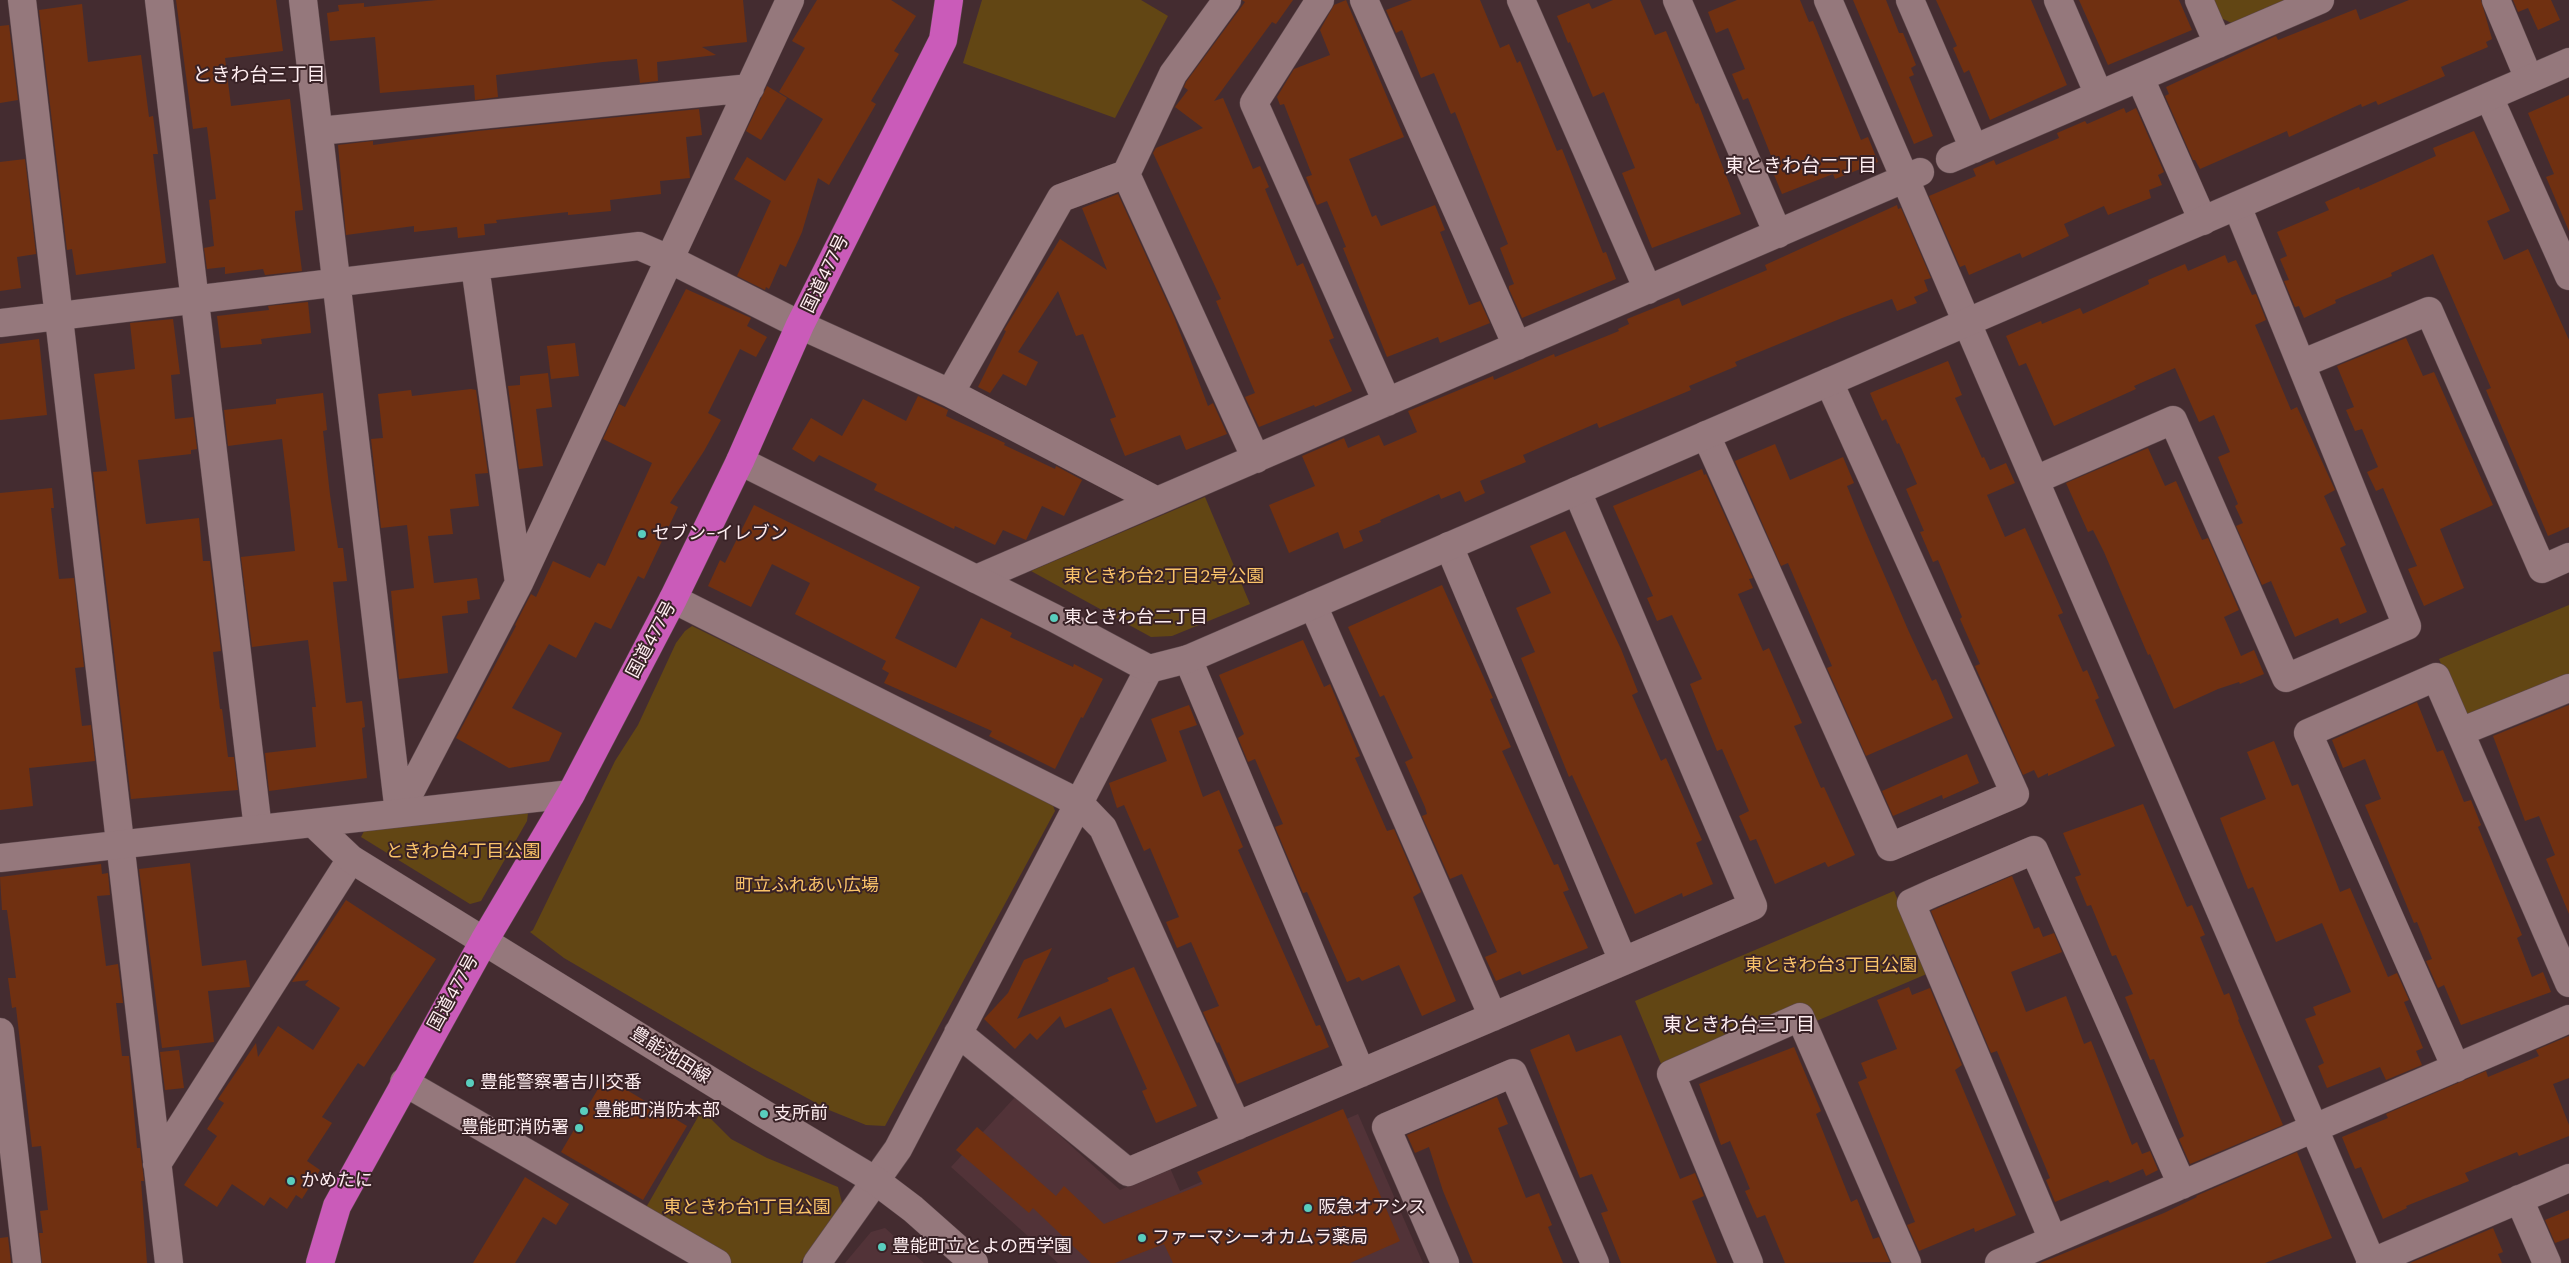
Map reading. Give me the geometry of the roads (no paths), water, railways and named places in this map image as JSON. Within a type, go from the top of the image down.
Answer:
[{"type":"highway","name":"国道477号","points":[[320,1263],[337,1206],[404,1082],[570,794],[673,599],[740,461],[800,325],[943,40],[949,0]]},
{"type":"street","points":[[22,0],[169,1263]]},
{"type":"street","points":[[159,0],[258,829]]},
{"type":"street","points":[[304,0],[399,813]]},
{"type":"street","points":[[399,813],[519,583],[790,0]]},
{"type":"street","points":[[950,393],[1061,198],[1126,174],[1173,74],[1227,0]]},
{"type":"street","points":[[1320,0],[1254,103],[1386,402]]},
{"type":"street","points":[[1364,0],[1517,346]]},
{"type":"street","points":[[1522,0],[1648,290]]},
{"type":"street","points":[[1677,0],[1778,234]]},
{"type":"street","points":[[1828,0],[1913,176],[1966,322],[2371,1263],[2569,1178]]},
{"type":"street","points":[[1910,0],[1962,154],[2320,0]]},
{"type":"street","points":[[2058,0],[2099,95]]},
{"type":"street","points":[[2199,0],[2218,44]]},
{"type":"street","points":[[2496,0],[2528,79]]},
{"type":"street","points":[[740,461],[976,579],[1149,669],[1188,659],[2569,62]]},
{"type":"street","points":[[2140,78],[2203,220]]},
{"type":"street","points":[[319,131],[750,88]]},
{"type":"street","points":[[2489,97],[2566,260]]},
{"type":"street","points":[[1126,174],[1256,459]]},
{"type":"street","points":[[976,579],[1913,176]]},
{"type":"street","points":[[2035,480],[2173,420],[2286,678],[2408,626],[2237,206]]},
{"type":"street","points":[[0,323],[640,246],[800,325],[950,393],[1157,501]]},
{"type":"street","points":[[475,266],[519,583]]},
{"type":"street","points":[[2301,364],[2429,311],[2542,569],[2569,557]]},
{"type":"street","points":[[1706,435],[1890,847],[2006,798],[2014,794],[1829,382]]},
{"type":"street","points":[[958,1033],[1128,1172],[1753,906],[1577,491]]},
{"type":"street","points":[[1449,546],[1623,961]]},
{"type":"street","points":[[673,599],[1079,803],[1103,828],[1237,1126]]},
{"type":"street","points":[[1313,605],[1493,1017]]},
{"type":"street","points":[[1188,659],[1361,1073]]},
{"type":"street","points":[[817,1263],[898,1149],[1149,669]]},
{"type":"street","points":[[2456,1068],[2308,733],[2436,678],[2569,983]]},
{"type":"street","points":[[2460,732],[2569,688]]},
{"type":"street","points":[[0,858],[570,794]]},
{"type":"street","name":"豊能池田線","points":[[313,823],[351,859],[876,1181],[913,1209],[974,1263]]},
{"type":"street","points":[[2053,1240],[1911,903],[1933,893],[2034,850],[2182,1185]]},
{"type":"street","points":[[157,1164],[351,859]]},
{"type":"street","points":[[1748,1263],[1671,1074],[1800,1017],[1907,1263]]},
{"type":"street","points":[[1999,1263],[2569,1019]]},
{"type":"street","points":[[0,1032],[11,1219],[27,1263]]},
{"type":"street","points":[[1445,1263],[1386,1127],[1513,1073],[1596,1263]]},
{"type":"street","points":[[404,1082],[717,1263]]},
{"type":"street","points":[[2520,1199],[2547,1263]]},
{"type":"place","name":"セブン-イレブン","points":[[642,534]]},
{"type":"place","name":"東ときわ台二丁目","points":[[1054,618]]},
{"type":"place","name":"豊能警察署吉川交番","points":[[470,1083]]},
{"type":"place","name":"豊能町消防本部","points":[[584,1111]]},
{"type":"place","name":"支所前","points":[[764,1114]]},
{"type":"place","name":"豊能町消防署","points":[[579,1128]]},
{"type":"place","name":"かめたに","points":[[291,1181]]},
{"type":"place","name":"阪急オアシス","points":[[1308,1208]]},
{"type":"place","name":"ファーマシーオカムラ薬局","points":[[1142,1238]]},
{"type":"place","name":"豊能町立とよの西学園","points":[[882,1247]]},
{"type":"district","name":"ときわ台三丁目","points":[[259,76]]},
{"type":"district","name":"東ときわ台二丁目","points":[[1801,167]]},
{"type":"district","name":"東ときわ台三丁目","points":[[1739,1026]]},
{"type":"park label","name":"東ときわ台2丁目2号公園","points":[[1164,577]]},
{"type":"park label","name":"ときわ台4丁目公園","points":[[463,852]]},
{"type":"park label","name":"町立ふれあい広場","points":[[807,886]]},
{"type":"park label","name":"東ときわ台3丁目公園","points":[[1831,966]]},
{"type":"park label","name":"東ときわ台1丁目公園","points":[[747,1208]]}]
